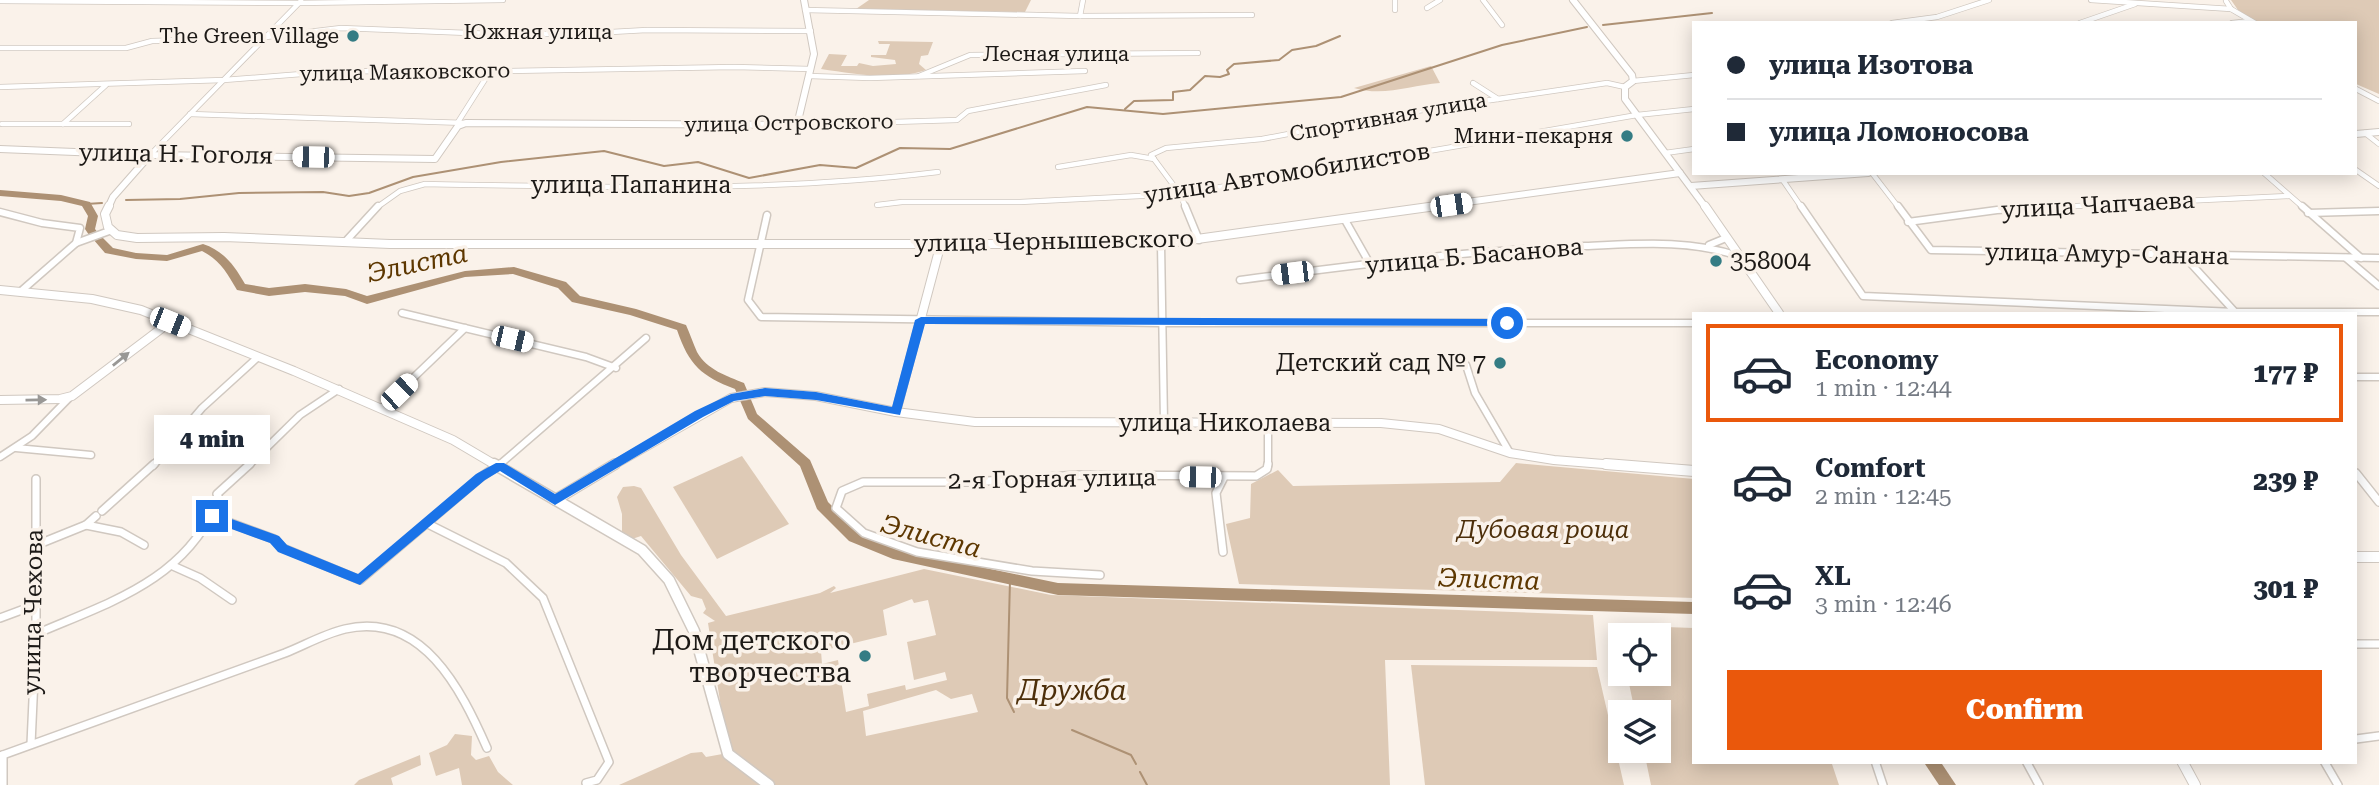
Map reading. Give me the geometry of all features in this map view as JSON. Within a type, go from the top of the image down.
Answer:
[{"type":"main road","points":[[0,290],[118,304],[383,407],[453,440],[642,550],[662,570],[694,631],[728,754],[769,785]]},
{"type":"street","points":[[0,2],[503,0]]},
{"type":"street","points":[[797,125],[814,54],[804,0]]},
{"type":"street","points":[[1080,16],[1083,0]]},
{"type":"street","points":[[1395,0],[1395,10]]},
{"type":"street","points":[[1427,8],[1440,0]]},
{"type":"street","points":[[1483,0],[1502,25]]},
{"type":"street","points":[[1573,0],[1632,75],[1633,81]]},
{"type":"street","points":[[1907,21],[1937,17],[1989,0]]},
{"type":"street","points":[[2091,0],[2231,9],[2251,21]]},
{"type":"street","points":[[20,292],[76,243],[112,230],[108,227],[105,214],[113,197],[150,155],[301,1]]},
{"type":"street","points":[[2226,1],[2231,9]]},
{"type":"street","points":[[2086,21],[2139,3]]},
{"type":"street","name":"Лесная улица","points":[[805,10],[1080,16],[1252,15]]},
{"type":"street","points":[[1937,17],[1943,21]]},
{"type":"street","name":"Южная улица","points":[[266,37],[341,28],[494,34],[575,34],[647,30],[811,31]]},
{"type":"street","points":[[0,48],[126,48],[152,41],[186,40]]},
{"type":"street","name":"Лесная улица","points":[[919,76],[970,55],[1198,53]]},
{"type":"street","name":"улица Маяковского","points":[[0,87],[223,80],[320,71],[734,67],[870,78],[1085,71]]},
{"type":"street","points":[[462,122],[491,70]]},
{"type":"street","points":[[1692,75],[1633,81],[1625,87],[1625,99],[1691,186],[1778,312]]},
{"type":"street","points":[[1473,83],[1498,99]]},
{"type":"street","name":"Спортивная улица","points":[[1058,167],[1131,155],[1153,157],[1166,148],[1262,139],[1382,116],[1607,83],[1625,87]]},
{"type":"street","points":[[63,124],[106,84]]},
{"type":"street","name":"улица Островского","points":[[190,114],[462,122],[797,125],[957,120],[968,111],[1107,85]]},
{"type":"street","points":[[2357,90],[2379,101]]},
{"type":"street","name":"улица Автомобилистов","points":[[877,205],[902,202],[1020,202],[1180,194],[1637,115],[1692,109]]},
{"type":"street","name":"улица Н. Гоголя","points":[[0,149],[150,155],[435,159],[462,122]]},
{"type":"street","points":[[2,124],[129,124]]},
{"type":"street","points":[[2357,134],[2379,132]]},
{"type":"street","points":[[2365,133],[2379,144]]},
{"type":"street","points":[[1665,153],[1692,149]]},
{"type":"street","points":[[1153,157],[1180,194],[1199,240]]},
{"type":"street","points":[[2357,171],[2379,186]]},
{"type":"street","name":"улица Папанина","points":[[345,242],[393,193],[425,184],[702,187],[872,182],[938,172]]},
{"type":"street","name":"улица Чернышевского","points":[[112,230],[117,235],[136,238],[224,237],[345,242],[1161,244],[1681,173]]},
{"type":"street","points":[[1691,186],[1841,175]]},
{"type":"street","name":"улица Амур-Санана","points":[[1872,175],[1931,250],[2379,258]]},
{"type":"street","points":[[2265,175],[2361,258]]},
{"type":"street","points":[[1782,179],[1863,296],[2214,312]]},
{"type":"street","name":"улица Чапчаева","points":[[1908,222],[1997,210],[2289,196]]},
{"type":"street","points":[[2308,213],[2379,211]]},
{"type":"street","points":[[0,212],[42,223],[80,228],[76,243]]},
{"type":"street","points":[[767,215],[748,300],[761,317],[1160,323],[1692,323]]},
{"type":"street","points":[[1345,220],[1370,264]]},
{"type":"street","points":[[1709,245],[1726,238]]},
{"type":"street","points":[[896,412],[940,243]]},
{"type":"street","points":[[1161,244],[1160,323],[1164,422]]},
{"type":"street","points":[[1709,245],[1738,256]]},
{"type":"street","name":"улица Б. Басанова","points":[[1240,280],[1494,250],[1564,246],[1709,245]]},
{"type":"street","points":[[2184,256],[2235,312]]},
{"type":"street","points":[[2346,258],[2379,286]]},
{"type":"street","points":[[402,313],[586,357],[616,368]]},
{"type":"street","points":[[2357,313],[2379,313]]},
{"type":"street","points":[[0,457],[32,436],[72,396],[170,322]]},
{"type":"street","points":[[383,407],[465,328]]},
{"type":"street","points":[[212,516],[274,539],[283,548],[360,580],[481,477],[500,466],[569,404],[616,368],[646,338]]},
{"type":"street","points":[[34,546],[86,525],[150,469],[202,408],[258,357]]},
{"type":"street","points":[[1466,365],[1475,393],[1510,453]]},
{"type":"street","points":[[2357,377],[2379,377]]},
{"type":"street","points":[[36,634],[135,591],[173,566],[212,516],[219,499],[216,494],[260,456],[300,415],[339,390]]},
{"type":"street","name":"улица Николаева","points":[[555,500],[699,414],[731,398],[765,392],[816,396],[896,412],[975,422],[1422,426],[1510,453],[1554,460],[1692,471]]},
{"type":"street","points":[[0,400],[60,399],[72,396]]},
{"type":"street","name":"2-я Горная улица","points":[[1100,575],[1032,571],[917,552],[864,533],[836,508],[838,500],[842,491],[863,482],[972,482],[1079,475],[1256,476],[1267,469],[1268,423]]},
{"type":"street","points":[[15,448],[90,455]]},
{"type":"street","points":[[2357,474],[2379,502]]},
{"type":"street","points":[[1223,552],[1216,493],[1224,477]]},
{"type":"street","name":"улица Чехова","points":[[31,744],[36,634],[36,479]]},
{"type":"street","points":[[428,524],[480,547],[526,577],[543,598],[609,762],[597,780],[586,783]]},
{"type":"street","points":[[86,525],[121,532],[144,545]]},
{"type":"street","points":[[2357,557],[2379,557]]},
{"type":"street","points":[[173,566],[200,578],[232,600]]},
{"type":"street","points":[[0,618],[35,605]]},
{"type":"street","points":[[3,785],[2,756],[188,684],[282,654],[336,632],[364,626],[401,633],[428,652],[452,681],[468,707],[487,748]]},
{"type":"street","points":[[2357,644],[2379,644]]},
{"type":"street","points":[[2357,739],[2379,736]]},
{"type":"street","points":[[1876,764],[1883,785]]},
{"type":"street","points":[[2028,764],[2039,785]]},
{"type":"street","points":[[2184,764],[2195,785]]},
{"type":"street","points":[[2326,764],[2338,785]]},
{"type":"green space","points":[[869,0],[1031,0],[1025,12],[856,9]]},
{"type":"green space","points":[[2231,0],[2379,0],[2379,94],[2357,84],[2357,21],[2255,21],[2238,10]]},
{"type":"green space","points":[[878,41],[933,42],[928,55],[921,56],[919,64],[926,70],[887,76],[821,69],[829,54],[847,55],[841,66],[857,66],[859,63],[873,66],[896,64],[895,60],[871,57],[886,55],[890,44],[879,44]]},
{"type":"green space","points":[[1431,66],[1440,83],[1387,91],[1354,88]]},
{"type":"green space","points":[[742,456],[789,524],[717,559],[673,487]]},
{"type":"green space","name":"Дубовая роща","points":[[1516,463],[1692,479],[1692,598],[1239,584],[1226,524],[1250,518],[1251,484],[1278,470],[1293,486],[1500,482]]},
{"type":"green space","name":"Дружба","points":[[623,487],[641,488],[681,555],[726,616],[820,593],[834,586],[836,588],[830,593],[924,569],[1051,595],[1593,615],[1597,660],[1385,660],[1390,785],[619,785],[691,753],[702,752],[706,757],[728,753],[708,623],[715,621],[703,613],[706,609],[702,599],[691,596],[641,536],[632,539],[622,534],[622,514],[617,497]],"holes":[[[912,599],[914,603],[928,600],[936,635],[907,642],[914,680],[945,672],[947,680],[906,690],[905,685],[867,694],[869,706],[846,712],[838,660],[822,664],[821,651],[887,635],[883,610]],[[936,690],[951,699],[972,694],[978,712],[866,736],[863,711]]]},
{"type":"green space","points":[[1671,627],[1692,628],[1692,764],[1832,764],[1839,785],[1651,785],[1646,763],[1671,763],[1671,700],[1632,700],[1630,686],[1671,686]]},
{"type":"green space","points":[[1411,665],[1597,667],[1608,715],[1608,763],[1619,763],[1624,785],[1425,785]]},
{"type":"green space","points":[[455,734],[472,736],[471,755],[476,760],[489,756],[498,772],[513,785],[462,785],[459,768],[436,776],[429,753],[447,745]]},
{"type":"green space","points":[[420,755],[421,765],[391,778],[393,785],[354,785],[359,780]]},
{"type":"waterway","points":[[1603,25],[1712,13]]},
{"type":"waterway","points":[[126,200],[180,199],[239,193],[323,192],[349,196],[369,193],[413,177],[501,162],[604,151],[664,166],[698,162],[749,178],[820,165],[856,168],[900,148],[950,149],[1087,107],[1163,114],[1341,97],[1502,45],[1587,27]]},
{"type":"waterway","points":[[1125,109],[1134,101],[1173,100],[1173,92],[1190,90],[1205,76],[1220,77],[1229,74],[1227,70],[1234,64],[1279,60],[1292,50],[1316,46],[1340,36]]},
{"type":"waterway","name":"Элиста","points":[[0,193],[61,198],[86,204],[93,216],[90,229],[93,233]]},
{"type":"waterway","points":[[86,204],[102,203]]},
{"type":"waterway","name":"Элиста","points":[[98,239],[109,251],[136,256],[167,258],[203,247],[217,254],[230,267],[241,287],[269,292],[305,288],[346,293],[367,300],[465,274],[514,270],[562,285],[576,299],[632,312],[682,328],[696,360],[708,372],[740,386],[752,416],[805,463],[822,505],[854,537],[893,554],[1058,589],[1692,608]]},
{"type":"waterway","points":[[1010,580],[1007,698],[1014,712]]},
{"type":"waterway","points":[[1072,730],[1131,755],[1136,764]]},
{"type":"waterway","name":"Элиста","points":[[1933,764],[1948,785]]},
{"type":"waterway","points":[[1140,772],[1147,785]]},
{"type":"place","name":"The Green Village","points":[[353,36]]},
{"type":"place","name":"Мини-пекарня","points":[[1627,136]]},
{"type":"place","name":"358004","points":[[1716,261]]},
{"type":"place","name":"Детский сад № 7","points":[[1500,363]]},
{"type":"place","name":"Дом детского творчества","points":[[865,656]]},
{"type":"route","points":[[212,516],[274,539],[283,548],[360,580],[481,477],[500,466],[555,500],[699,414],[731,398],[765,392],[816,396],[896,412],[921,320],[1507,323]]}]
